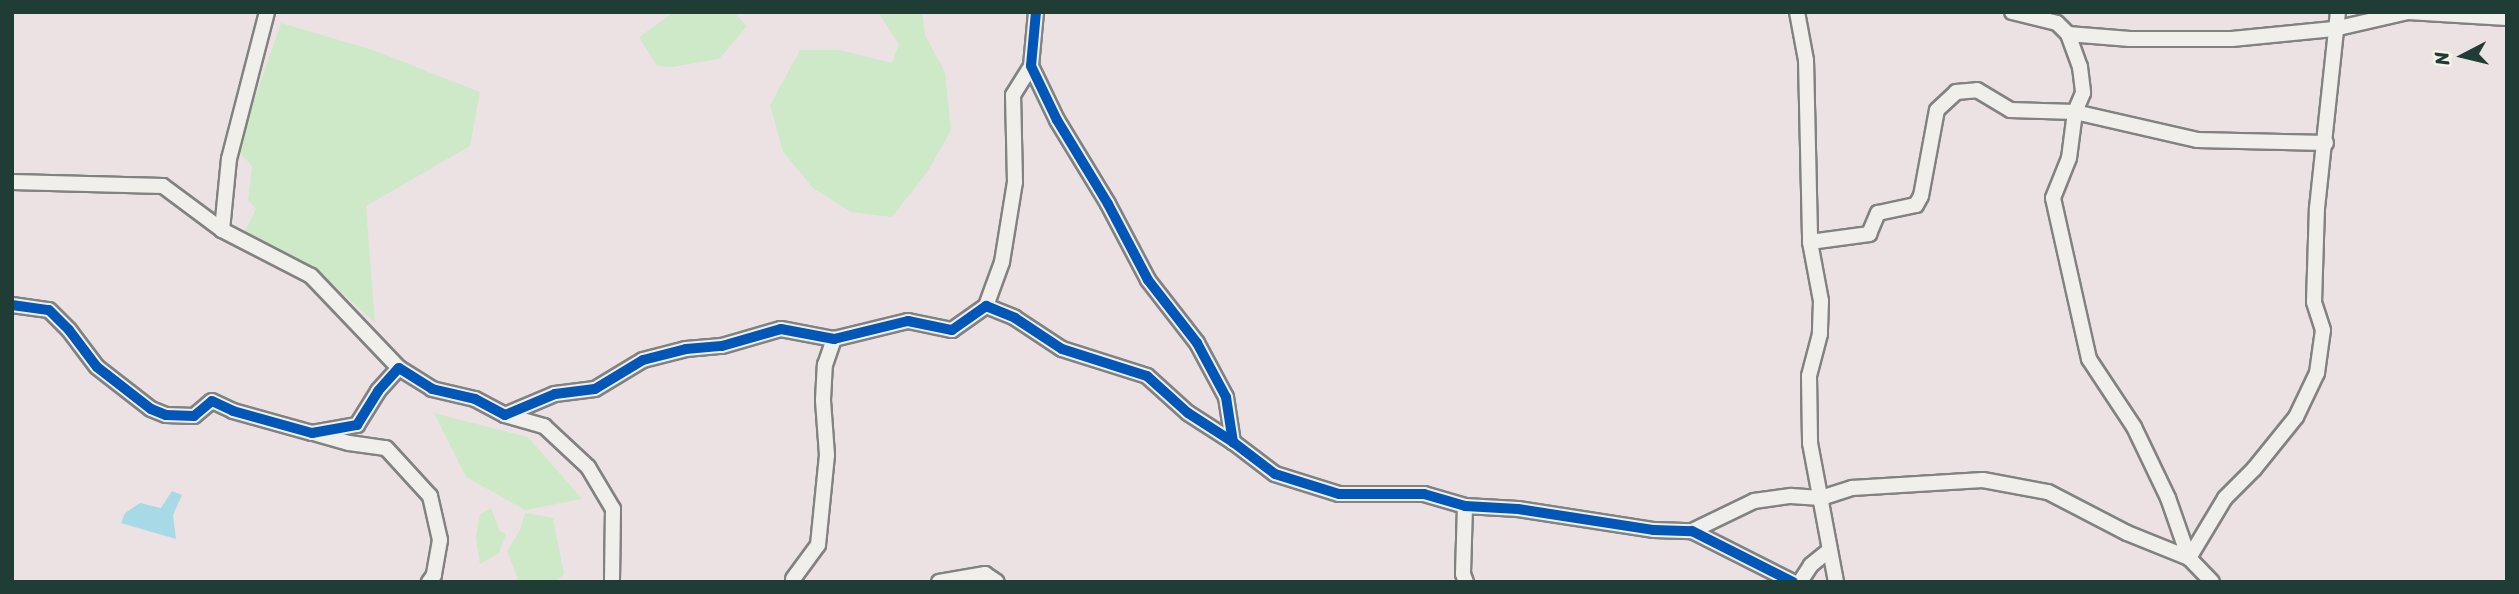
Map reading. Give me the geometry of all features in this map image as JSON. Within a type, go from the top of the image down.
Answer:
[{"type":"street","points":[[222,230],[229,159],[267,12]]},
{"type":"street","points":[[505,415],[555,394],[595,389],[642,360],[686,349],[722,346],[781,329],[834,339],[908,321],[953,330],[986,306],[1002,262],[1014,182],[1013,95],[1031,66],[1036,12]]},
{"type":"street","points":[[1797,12],[1806,60],[1810,242],[1821,301],[1820,334],[1809,376],[1810,443],[1828,551],[1836,582]]},
{"type":"street","points":[[2012,12],[2130,39],[2232,39],[2334,29],[2407,12],[2507,18]]},
{"type":"street","points":[[2189,558],[2225,498],[2254,469],[2296,417],[2317,373],[2323,330],[2314,302],[2317,222],[2334,29],[2339,12]]},
{"type":"street","points":[[2061,23],[2080,67],[2083,93],[2075,112],[2069,158],[2053,198],[2089,359],[2134,428],[2168,498],[2189,558]]},
{"type":"street","points":[[1031,66],[1057,120],[1108,204],[1148,280],[1197,344],[1226,397],[1233,442]]},
{"type":"street","points":[[1810,242],[1869,234],[1878,213],[1916,205],[1921,196],[1937,110],[1956,92],[1977,90],[2010,110],[2075,112],[2197,140],[2326,143]]},
{"type":"street","points":[[12,182],[163,186],[222,230],[311,276],[399,368],[432,389],[475,398],[505,415],[544,426],[588,467],[613,509],[612,582]]},
{"type":"street","points":[[12,305],[49,310],[69,330],[97,367],[151,409],[166,415],[194,416],[212,401],[233,411],[349,443],[386,447],[430,496],[440,540],[434,575],[429,582]]},
{"type":"street","points":[[986,306],[1015,318],[1062,349],[1147,376],[1188,413],[1275,474],[1339,494],[1424,494],[1465,506],[1518,509],[1654,530],[1692,531],[1793,582]]},
{"type":"street","points":[[795,581],[818,545],[827,455],[823,400],[825,365],[834,339]]},
{"type":"street","points":[[312,433],[357,425],[377,391],[399,368]]},
{"type":"street","points":[[1692,531],[1754,501],[1791,496],[1821,498],[1852,488],[1983,480],[2048,492],[2127,533],[2189,558],[2212,582]]},
{"type":"street","points":[[1465,506],[1463,574],[1466,582]]},
{"type":"street","points":[[1800,582],[1811,565],[1828,551]]},
{"type":"street","points":[[939,582],[985,574],[997,582]]},
{"type":"green space","points":[[674,12],[734,12],[747,26],[719,59],[672,67],[657,66],[639,37]]},
{"type":"green space","points":[[878,12],[922,12],[925,35],[945,72],[951,130],[928,171],[892,217],[851,212],[813,188],[783,152],[770,105],[800,50],[840,50],[892,63],[899,44]]},
{"type":"green space","points":[[281,23],[373,50],[480,92],[470,146],[366,206],[375,323],[315,268],[242,237],[256,209],[248,200],[252,166],[237,150]]},
{"type":"green space","points":[[434,413],[528,437],[582,499],[525,510],[466,477]]},
{"type":"green space","points":[[491,508],[500,531],[506,534],[499,553],[480,564],[476,538],[480,514]]},
{"type":"green space","points":[[525,513],[553,518],[564,574],[555,582],[519,582],[507,551],[520,530]]},
{"type":"water","points":[[172,491],[182,495],[173,515],[176,539],[121,523],[125,513],[140,503],[161,508]]},
{"type":"cycle path","points":[[1036,12],[1031,66],[1057,120],[1108,204],[1148,280],[1197,343],[1226,397],[1233,442],[1275,474],[1339,494],[1424,494],[1465,506],[1518,509],[1654,530],[1692,531],[1793,582]]},
{"type":"cycle path","points":[[12,305],[49,310],[69,330],[97,367],[151,409],[166,415],[194,416],[212,401],[233,411],[312,433],[357,425],[378,391],[399,368],[432,389],[475,399],[505,415],[555,394],[595,389],[643,360],[686,349],[722,346],[781,329],[834,339],[908,321],[952,330],[986,306],[1015,318],[1062,349],[1147,376],[1188,413],[1233,442]]}]
